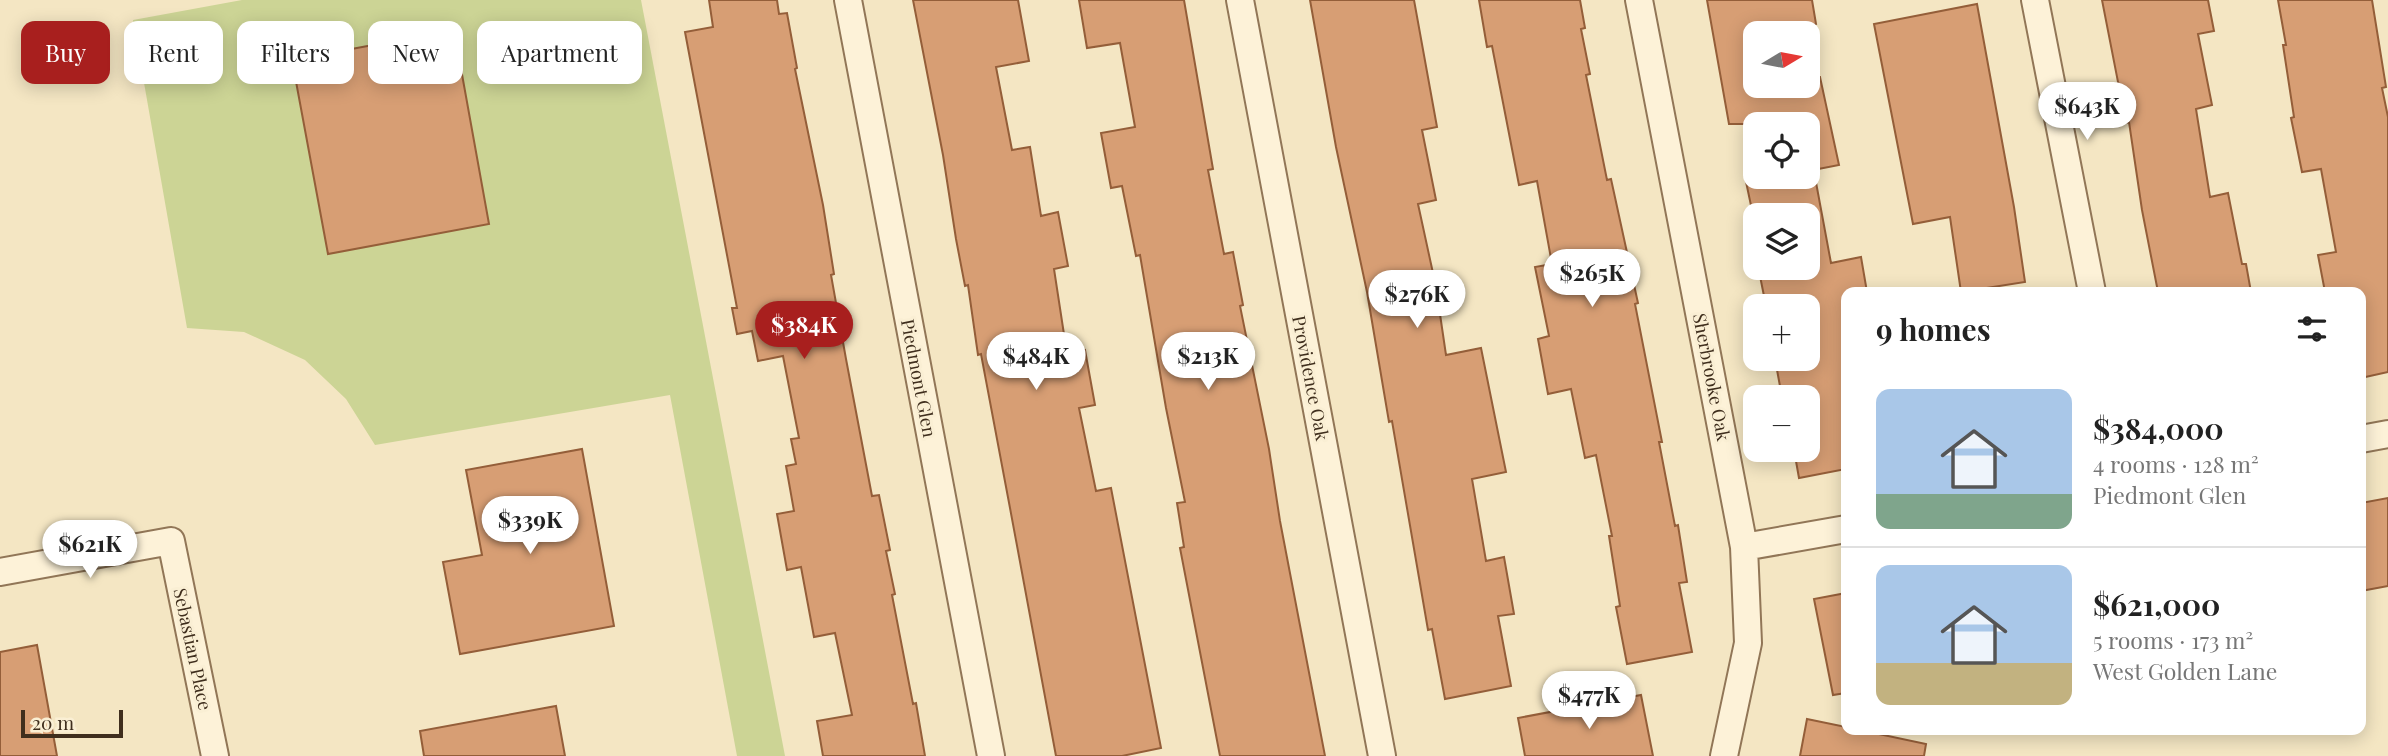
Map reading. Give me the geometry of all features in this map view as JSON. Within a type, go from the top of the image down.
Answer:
[{"type":"street","name":"Piedmont Glen","points":[[848,0],[990,756]]},
{"type":"street","name":"Providence Oak","points":[[1240,0],[1382,756]]},
{"type":"street","name":"Sherbrooke Oak","points":[[1639,0],[1744,547],[1748,643],[1724,756]]},
{"type":"street","points":[[2035,0],[2091,287]]},
{"type":"street","points":[[2366,438],[2388,434]]},
{"type":"street","points":[[1744,547],[1841,530]]},
{"type":"street","name":"Sebastian Place","points":[[0,572],[171,541],[215,756]]},
{"type":"green space","points":[[242,0],[641,0],[785,756],[737,756],[670,395],[375,445],[346,399],[305,360],[244,332],[187,328],[144,84],[223,84],[223,21],[133,20]]},
{"type":"building","points":[[709,0],[777,0],[779,14],[787,13],[797,68],[795,69],[823,205],[834,274],[831,275],[846,359],[872,496],[879,495],[890,550],[886,551],[895,594],[892,595],[925,756],[823,756],[817,721],[852,715],[835,633],[814,637],[801,567],[787,570],[777,514],[794,511],[786,466],[796,464],[791,439],[799,438],[783,356],[758,361],[752,331],[737,334],[732,308],[737,308],[685,32],[713,27]]},
{"type":"building","points":[[913,0],[1018,0],[1029,61],[996,67],[1012,150],[1030,147],[1041,216],[1058,212],[1068,266],[1054,269],[1067,354],[1085,350],[1095,405],[1079,408],[1096,491],[1111,488],[1161,748],[1122,756],[1056,756],[981,354],[978,355],[968,285],[965,286],[956,239]]},
{"type":"building","points":[[1079,0],[1184,0],[1213,169],[1208,170],[1224,254],[1233,252],[1243,305],[1240,306],[1325,756],[1220,756],[1180,548],[1184,547],[1177,503],[1185,502],[1140,255],[1136,256],[1122,186],[1111,188],[1101,133],[1135,127],[1120,43],[1087,48]]},
{"type":"building","points":[[1310,0],[1414,0],[1437,127],[1422,130],[1436,200],[1418,204],[1436,287],[1446,355],[1481,348],[1506,472],[1472,479],[1486,561],[1504,557],[1514,614],[1498,616],[1511,686],[1445,699],[1432,629],[1428,630],[1392,421],[1389,422],[1367,292],[1336,147]]},
{"type":"building","points":[[1479,0],[1580,0],[1585,28],[1581,29],[1590,74],[1586,75],[1607,180],[1611,179],[1638,303],[1635,304],[1662,442],[1659,442],[1675,526],[1678,525],[1687,582],[1679,583],[1692,652],[1627,664],[1616,607],[1620,606],[1609,536],[1612,536],[1596,455],[1585,458],[1571,389],[1548,394],[1538,339],[1549,336],[1535,267],[1552,264],[1537,181],[1519,185],[1492,46],[1487,47]]},
{"type":"building","points":[[1707,0],[1812,0],[1816,21],[1743,21],[1743,98],[1820,98],[1820,77],[1839,165],[1820,169],[1820,112],[1743,112],[1743,124],[1729,124]]},
{"type":"building","points":[[2102,0],[2208,0],[2214,31],[2198,34],[2212,105],[2196,109],[2210,197],[2228,193],[2242,264],[2246,264],[2250,287],[2157,287],[2129,122],[2126,123]]},
{"type":"building","points":[[2278,0],[2372,0],[2388,117],[2388,372],[2366,377],[2366,287],[2324,287],[2318,255],[2336,252],[2321,169],[2302,172],[2291,118],[2294,117],[2283,45],[2286,45]]},
{"type":"building","points":[[1977,4],[2025,282],[1993,287],[1960,287],[1950,217],[1913,224],[1874,24]]},
{"type":"building","points":[[368,46],[368,84],[463,84],[463,80],[489,224],[328,254],[296,84],[354,84],[354,49]]},
{"type":"building","points":[[1748,189],[1817,189],[1820,203],[1750,203]]},
{"type":"building","points":[[1820,204],[1831,263],[1861,257],[1866,287],[1841,287],[1841,470],[1799,478],[1796,462],[1820,462],[1820,385],[1780,385],[1777,371],[1820,371],[1820,294],[1764,294],[1761,280],[1820,280]]},
{"type":"building","points":[[582,449],[614,626],[460,654],[443,562],[482,555],[466,470]]},
{"type":"building","points":[[2388,498],[2388,586],[2366,590],[2366,502]]},
{"type":"building","points":[[1841,594],[1841,694],[1833,695],[1814,599]]},
{"type":"building","points":[[37,645],[57,756],[0,756],[0,652]]},
{"type":"building","points":[[1641,695],[1653,756],[1525,756],[1518,718]]},
{"type":"building","points":[[556,706],[565,756],[424,756],[420,731]]},
{"type":"building","points":[[1807,719],[1841,726],[1841,735],[1884,735],[1926,744],[1924,756],[1800,756]]}]
